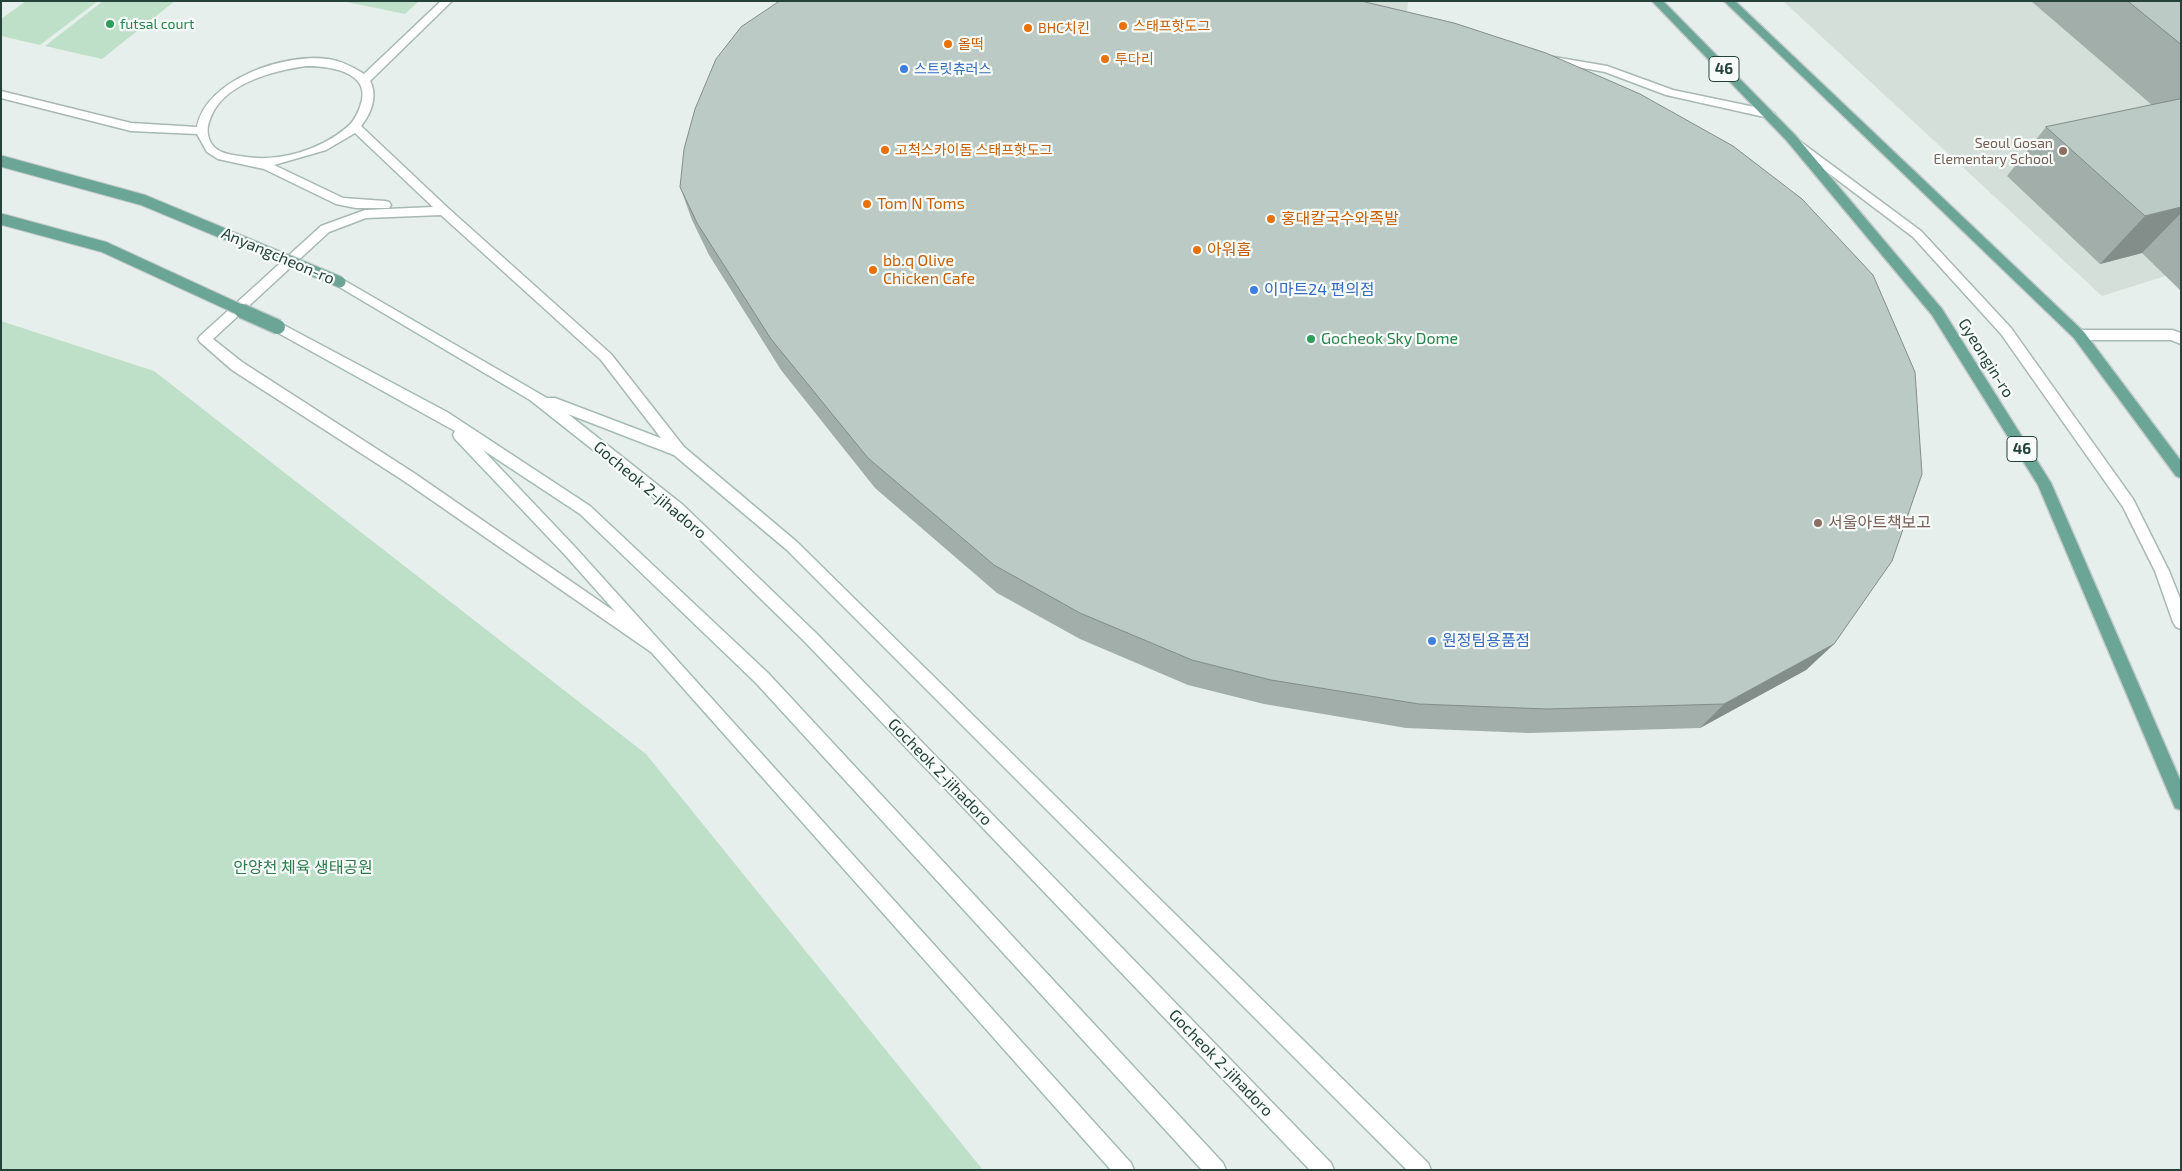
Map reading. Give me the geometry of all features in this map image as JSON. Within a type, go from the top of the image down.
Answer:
[{"type":"main road","points":[[364,80],[447,1]]},
{"type":"main road","name":"Gyeongin-ro","points":[[1657,1],[1791,138],[1937,312],[2044,483],[2181,802]]},
{"type":"main road","points":[[1729,1],[2078,335],[2181,472]]},
{"type":"main road","points":[[1539,57],[1607,70],[1670,93],[1769,114]]},
{"type":"main road","points":[[317,62],[337,65],[353,71],[364,80],[370,94],[366,110],[354,126],[336,140],[311,153],[284,161],[257,163],[235,161],[217,154],[206,144],[201,132],[204,117],[214,103],[229,89],[270,69],[317,62]]},
{"type":"main road","points":[[1,94],[131,127],[201,132]]},
{"type":"main road","points":[[354,126],[444,211],[606,357],[679,451],[792,546],[1421,1170]]},
{"type":"main road","points":[[1791,138],[1917,234],[2006,331],[2128,504],[2162,571],[2181,622]]},
{"type":"main road","name":"Anyangcheon-ro","points":[[1,161],[143,200],[340,282],[535,396]]},
{"type":"main road","points":[[257,163],[341,201],[444,211]]},
{"type":"main road","points":[[444,211],[366,214],[325,229],[205,339],[237,366],[409,477],[657,650]]},
{"type":"main road","points":[[1,218],[104,247],[278,327],[442,416],[585,510],[762,678],[1216,1170]]},
{"type":"main road","points":[[2078,335],[2172,336],[2181,339]]},
{"type":"main road","points":[[535,396],[679,451]]},
{"type":"main road","name":"Gocheok 2-jihadoro","points":[[535,396],[678,509],[804,631],[1324,1170]]},
{"type":"main road","points":[[442,416],[570,551],[1124,1170]]},
{"type":"shaded area","points":[[1342,1],[1408,1],[1407,13]]},
{"type":"shaded area","name":"Seoul Gosan Elementary School","points":[[1783,1],[2144,1],[2181,271],[2102,296]]},
{"type":"green space","name":"futsal court","points":[[26,1],[98,1],[40,45],[1,36],[1,19]]},
{"type":"green space","name":"futsal court","points":[[103,1],[175,1],[102,59],[45,46]]},
{"type":"green space","points":[[342,1],[419,1],[405,14]]},
{"type":"green space","name":"안양천 체육 생태공원","points":[[1,321],[154,371],[646,754],[983,1170],[1,1170]]},
{"type":"building","name":"Gocheok Sky Dome","points":[[780,1],[1361,1],[1454,23],[1546,53],[1640,94],[1733,146],[1802,199],[1873,275],[1915,372],[1922,474],[1892,561],[1834,644],[1724,704],[1547,709],[1419,704],[1271,680],[1192,660],[1080,613],[994,565],[868,458],[771,339],[697,223],[680,187],[684,149],[695,109],[716,59],[741,27]]},
{"type":"building","points":[[2128,1],[2181,1],[2181,44]]},
{"type":"building","points":[[2181,99],[2181,207],[2145,216],[2046,127]]},
{"type":"place","name":"futsal court","points":[[110,24]]},
{"type":"place","name":"스태프핫도그","points":[[1123,26]]},
{"type":"place","name":"BHC치킨","points":[[1028,28]]},
{"type":"place","name":"올떡","points":[[948,44]]},
{"type":"place","name":"투다리","points":[[1105,59]]},
{"type":"place","name":"스트릿츄러스","points":[[904,69]]},
{"type":"place","name":"고척스카이돔 스태프핫도그","points":[[885,150]]},
{"type":"place","name":"Seoul Gosan Elementary School","points":[[2063,151]]},
{"type":"place","name":"Tom N Toms","points":[[867,204]]},
{"type":"place","name":"홍대칼국수와족발","points":[[1271,219]]},
{"type":"place","name":"아워홈","points":[[1197,250]]},
{"type":"place","name":"bb.q Olive Chicken Cafe","points":[[873,270]]},
{"type":"place","name":"이마트24 편의점","points":[[1254,290]]},
{"type":"place","name":"Gocheok Sky Dome","points":[[1311,339]]},
{"type":"place","name":"서울아트책보고","points":[[1818,523]]},
{"type":"place","name":"원정팀용품점","points":[[1432,641]]}]
